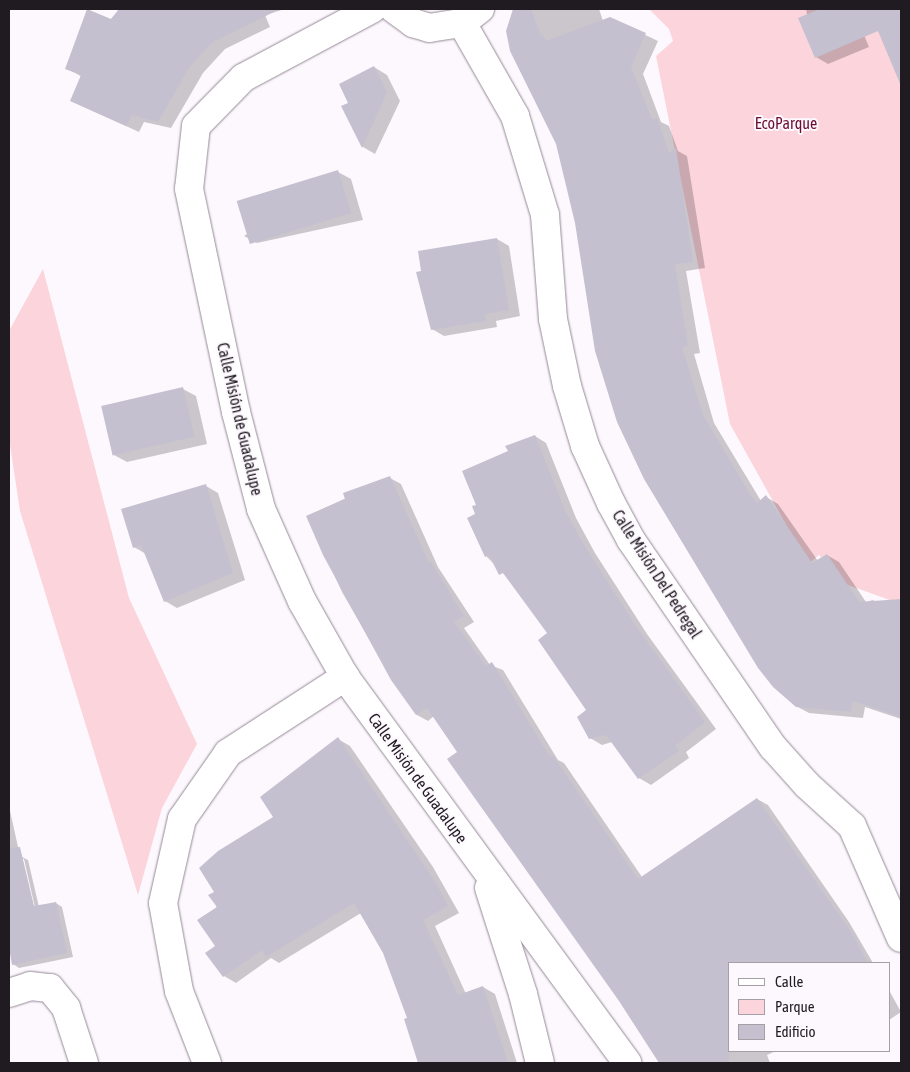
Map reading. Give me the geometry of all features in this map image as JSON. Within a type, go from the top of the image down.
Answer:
[{"type":"street","name":"Calle Misión de Guadalupe","points":[[372,9],[243,78],[196,126],[189,189],[236,412],[261,509],[302,601],[345,678],[627,1063]]},
{"type":"street","points":[[394,9],[412,23],[429,28],[446,28],[471,16]]},
{"type":"street","name":"Calle Misión Del Pedregal","points":[[471,16],[515,116],[545,215],[553,319],[567,386],[585,446],[611,503],[632,540],[773,747],[806,785],[852,826],[901,938]]},
{"type":"street","points":[[207,1063],[179,991],[163,903],[182,819],[228,752],[345,678]]},
{"type":"street","name":"Calle Misión de Guadalupe","points":[[482,865],[523,994],[540,1063]]},
{"type":"street","points":[[9,993],[30,986],[50,988],[66,1008],[84,1063]]},
{"type":"green space","name":"EcoParque","points":[[649,9],[901,9],[901,604],[845,584],[819,555],[808,564],[730,424],[656,56],[673,41],[669,29]]},
{"type":"green space","points":[[43,269],[129,598],[197,744],[162,808],[138,895],[20,511],[9,438],[9,331]]},
{"type":"building","points":[[87,9],[111,19],[119,9],[280,9],[213,42],[190,66],[158,122],[132,115],[126,126],[70,101],[81,75],[65,69]]},
{"type":"building","points":[[513,9],[531,9],[541,36],[543,35],[546,41],[610,17],[646,33],[631,67],[652,119],[657,118],[669,153],[676,148],[693,262],[675,264],[688,346],[682,347],[703,415],[751,496],[757,503],[766,495],[812,563],[827,554],[859,602],[901,599],[901,717],[853,701],[851,712],[796,707],[773,687],[758,668],[644,479],[617,422],[595,351],[575,223],[556,144],[510,51],[506,31]]},
{"type":"building","points":[[820,9],[901,9],[901,86],[878,31],[815,58],[798,18]]},
{"type":"building","points":[[374,66],[387,92],[362,148],[341,106],[348,103],[339,84]]},
{"type":"building","points":[[338,170],[351,213],[250,244],[237,201]]},
{"type":"building","points":[[497,238],[509,310],[485,314],[486,321],[431,330],[416,272],[421,271],[418,251]]},
{"type":"building","points":[[183,387],[194,437],[113,456],[101,406]]},
{"type":"building","points":[[535,435],[565,510],[584,545],[636,626],[705,722],[675,746],[679,751],[638,779],[606,735],[589,739],[577,717],[586,710],[538,640],[547,633],[503,573],[499,575],[489,555],[485,557],[467,518],[475,514],[472,506],[476,505],[462,471],[508,451],[505,446]]},
{"type":"building","points":[[390,476],[429,563],[431,562],[464,616],[454,622],[486,666],[492,662],[550,757],[553,756],[638,879],[757,798],[851,932],[867,962],[728,962],[729,1063],[659,1063],[619,1001],[447,759],[457,752],[427,708],[416,715],[391,680],[323,555],[306,516],[345,499],[343,493]]},
{"type":"building","points":[[206,484],[233,573],[164,602],[141,545],[133,548],[121,509]]},
{"type":"building","points":[[338,737],[436,883],[448,906],[423,920],[458,995],[483,986],[508,1063],[418,1063],[404,1019],[407,1018],[383,953],[354,903],[266,957],[262,950],[223,977],[205,953],[215,946],[197,920],[217,907],[208,895],[214,892],[199,868],[218,851],[273,817],[260,797]]},
{"type":"building","points":[[20,847],[34,906],[56,902],[67,953],[12,965],[9,948],[9,848]]}]
